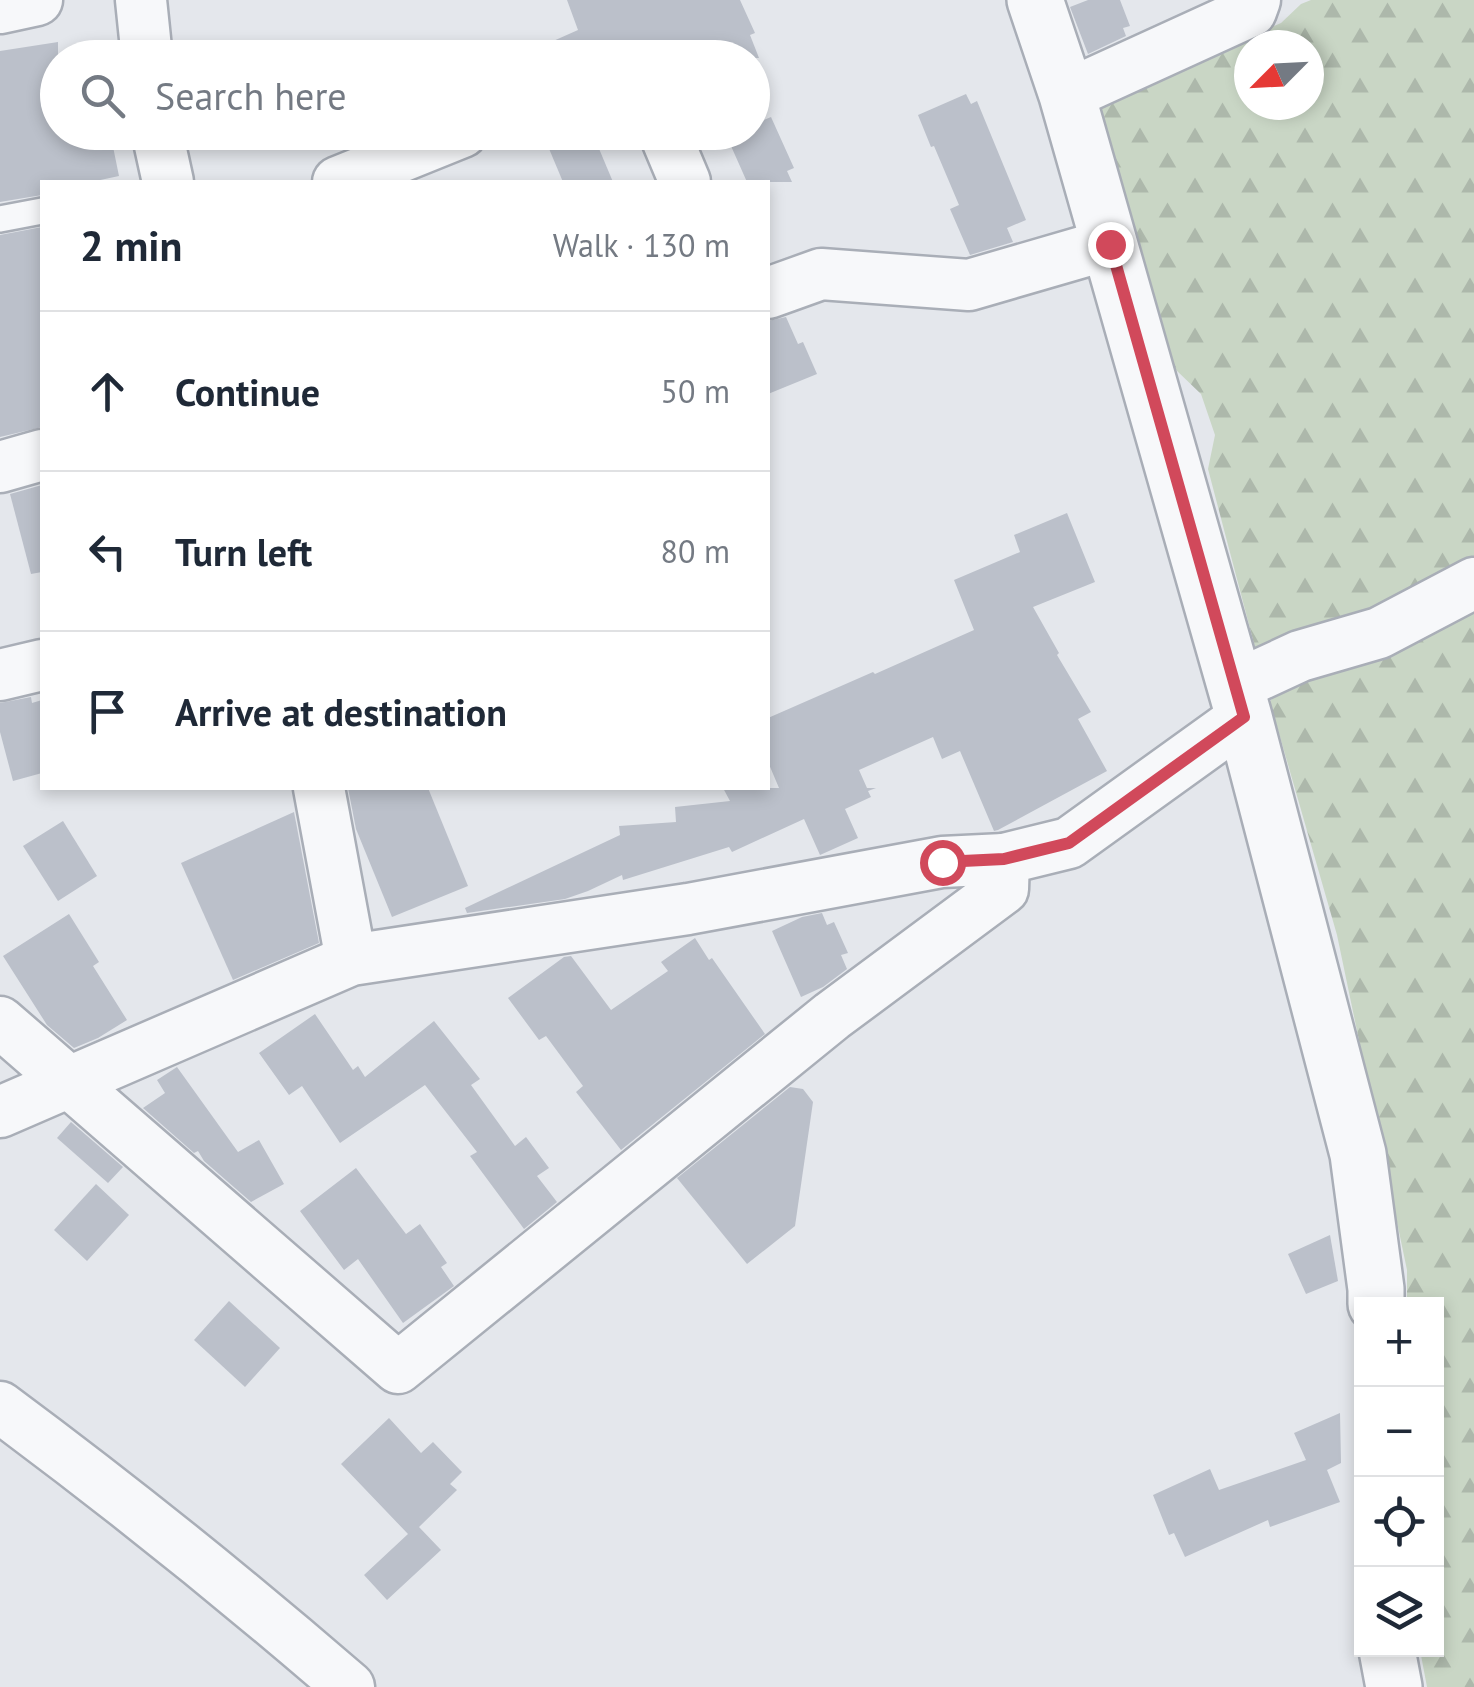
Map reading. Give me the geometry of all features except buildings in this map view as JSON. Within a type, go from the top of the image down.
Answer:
[{"type":"street","points":[[0,8],[37,0]]},
{"type":"street","points":[[141,0],[145,40]]},
{"type":"street","points":[[1035,0],[1067,95],[1239,701],[1358,1154],[1376,1297]]},
{"type":"street","points":[[1067,95],[1251,11],[1255,0]]},
{"type":"street","points":[[161,150],[168,180]]},
{"type":"street","points":[[343,180],[417,150]]},
{"type":"street","points":[[672,150],[684,180]]},
{"type":"street","points":[[770,292],[820,274],[969,285],[1110,244]]},
{"type":"street","points":[[0,467],[40,457]]},
{"type":"street","points":[[0,1112],[351,960],[688,910],[942,862],[1004,859],[1069,843],[1239,701],[1300,656],[1380,633],[1474,583]]},
{"type":"street","points":[[0,675],[40,665]]},
{"type":"street","points":[[319,790],[351,960]]},
{"type":"street","points":[[0,1022],[398,1368],[832,1016],[1002,889],[1004,859]]},
{"type":"street","points":[[0,1408],[52,1445],[350,1687]]},
{"type":"street","points":[[1388,1657],[1394,1687]]},
{"type":"lane","points":[[0,218],[40,210]]},
{"type":"green space","points":[[1311,0],[1474,0],[1474,567],[1369,621],[1257,655],[1208,469],[1215,435],[1201,394],[1176,370],[1127,239],[1089,107],[1234,44],[1234,120],[1324,120],[1324,30],[1265,30]]},
{"type":"green space","points":[[1474,602],[1474,1687],[1427,1687],[1421,1657],[1444,1657],[1444,1297],[1407,1297],[1407,1270],[1337,935],[1270,702],[1282,681]]},
{"type":"route","points":[[942,862],[1004,859],[1069,843],[1244,717],[1110,244]]}]
